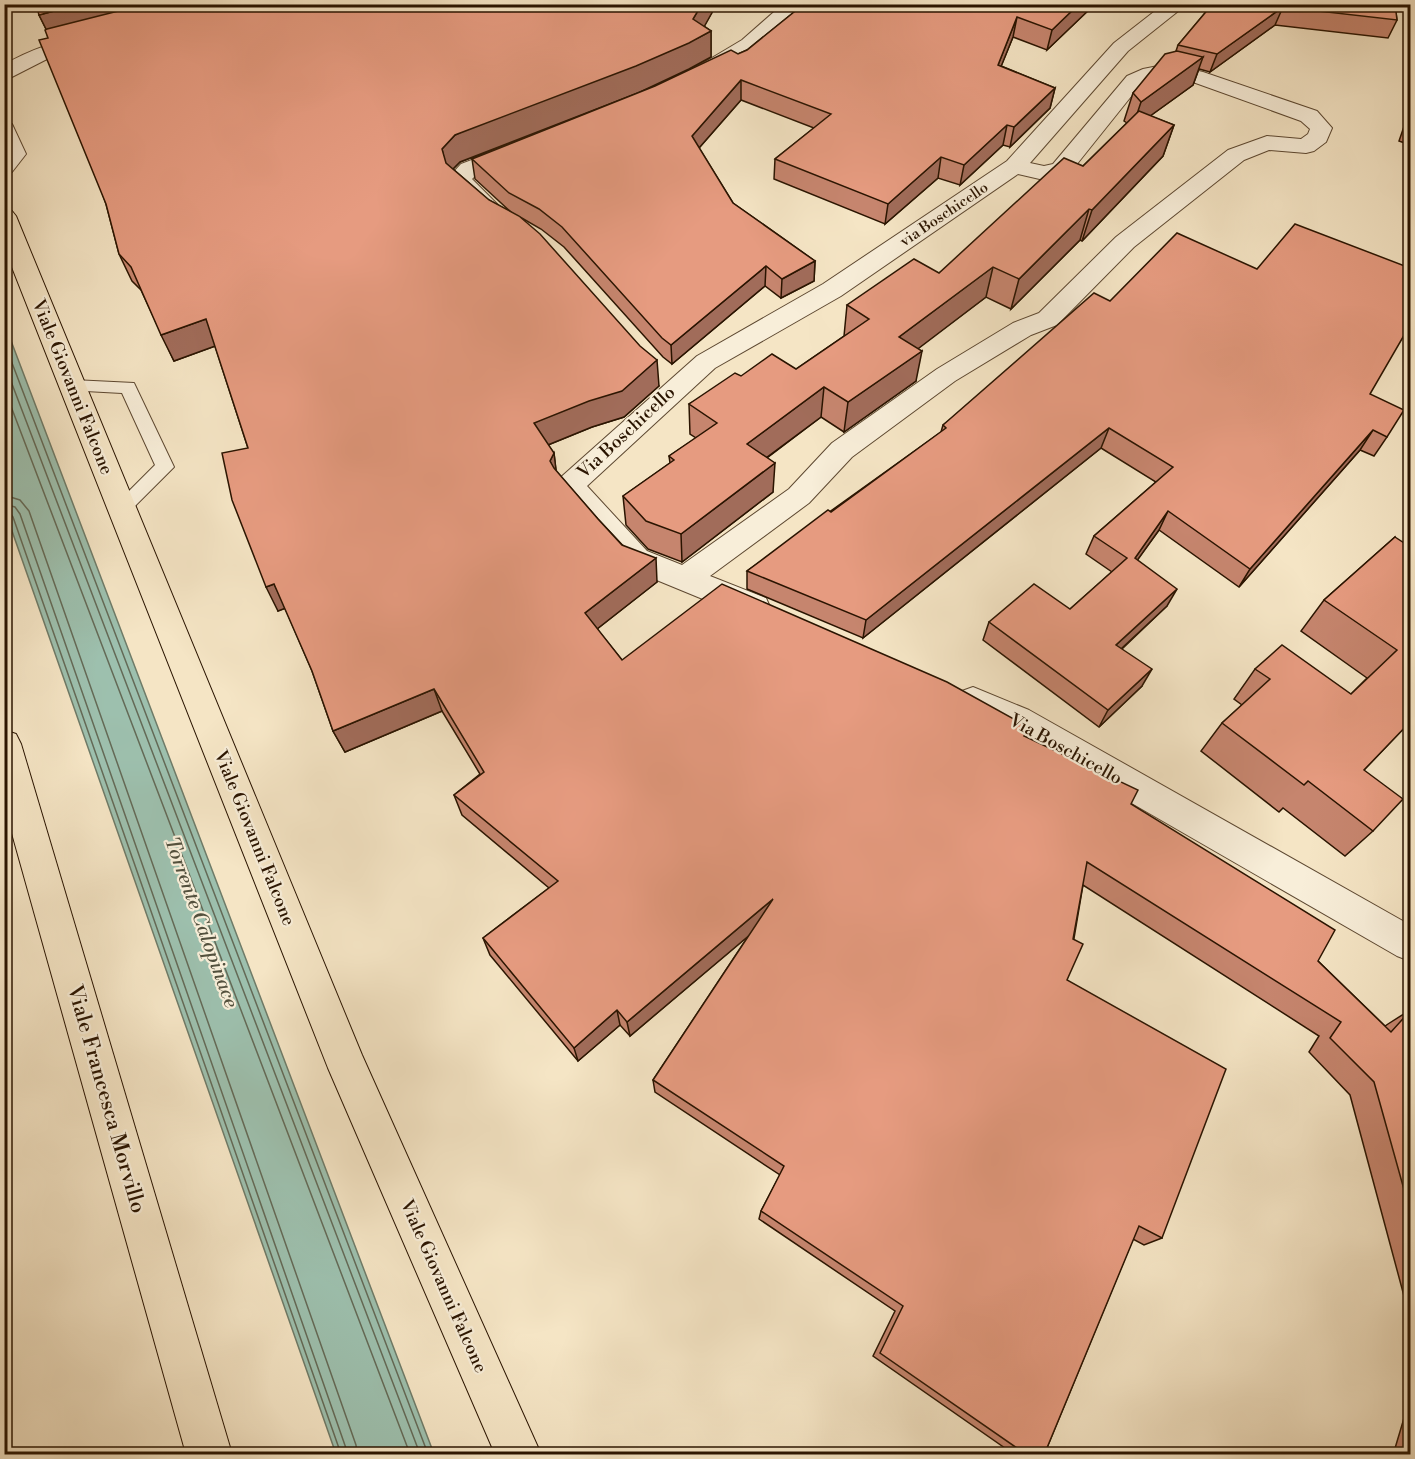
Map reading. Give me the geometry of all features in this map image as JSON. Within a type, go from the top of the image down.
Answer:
[{"type":"main road","name":"Viale Giovanni Falcone","points":[[4,216],[348,1068],[518,1455]]},
{"type":"main road","name":"Viale Francesca Morvillo","points":[[4,744],[209,1455]]},
{"type":"street","points":[[679,84],[737,54],[763,34],[794,4]]},
{"type":"street","name":"via Boschicello","points":[[670,379],[706,362],[832,290],[1015,166],[1121,46],[1177,4]]},
{"type":"street","points":[[4,75],[17,65],[52,48],[107,35]]},
{"type":"street","points":[[4,48],[52,48]]},
{"type":"street","points":[[686,578],[799,496],[842,450],[946,375],[1022,329],[1048,319],[1125,242],[1236,155],[1267,142],[1306,146],[1318,137],[1321,128],[1309,116],[1196,76],[1168,70],[1150,73],[1134,80],[1061,169],[1052,174],[1038,173],[1015,166]]},
{"type":"street","points":[[4,129],[15,154],[4,167]]},
{"type":"street","points":[[503,220],[461,183],[460,177],[469,169],[532,144]]},
{"type":"street","name":"Via Boschicello","points":[[670,379],[570,485],[636,559],[786,620]]},
{"type":"street","name":"Via Boschicello","points":[[951,692],[1017,720],[1410,944]]},
{"type":"lane","points":[[73,386],[128,387],[165,467],[122,507]]},
{"type":"water","name":"Torrente Calopinace","points":[[5,325],[434,1454],[336,1454],[5,511]]},
{"type":"building","points":[[36,4],[80,4],[39,15]]},
{"type":"building","points":[[146,4],[702,4],[693,19],[711,31],[636,66],[455,135],[442,149],[446,163],[489,200],[519,216],[540,234],[640,346],[657,360],[622,391],[589,401],[534,423],[554,453],[550,461],[554,468],[598,519],[622,545],[656,558],[585,613],[622,660],[722,584],[947,682],[1030,728],[1024,736],[1138,790],[1131,804],[1335,930],[1318,961],[1391,1032],[1410,1011],[1410,1130],[1407,1134],[1410,1137],[1410,1211],[1374,1082],[1330,1038],[1341,1022],[1087,862],[1073,939],[1083,944],[1067,980],[1226,1069],[1162,1238],[1139,1226],[1044,1455],[1027,1455],[880,1353],[903,1306],[761,1211],[784,1166],[653,1080],[773,899],[627,1022],[617,1010],[574,1048],[483,938],[558,881],[454,795],[484,772],[434,689],[333,731],[312,671],[274,584],[266,587],[232,500],[222,453],[248,448],[206,319],[161,335],[131,267],[119,254],[106,204],[39,40],[48,38],[45,30],[47,29]]},
{"type":"building","points":[[804,4],[1079,4],[1052,30],[1017,17],[998,65],[1055,88],[1014,127],[1007,125],[964,165],[941,157],[888,204],[775,159],[831,114],[741,80],[692,136],[733,203],[815,261],[782,279],[766,266],[671,345],[662,338],[562,227],[539,209],[509,193],[472,159],[655,86],[731,50],[738,54],[747,50]]},
{"type":"building","points":[[1213,4],[1395,4],[1397,20],[1283,7],[1217,54],[1178,45]]},
{"type":"building","points":[[1177,51],[1203,57],[1141,102],[1133,93],[1165,54]]},
{"type":"building","points":[[1139,111],[1174,125],[1092,210],[1089,209],[1019,279],[993,267],[899,337],[922,351],[848,402],[824,387],[747,444],[775,463],[681,534],[646,521],[623,496],[674,460],[669,456],[717,423],[689,404],[735,373],[741,376],[772,354],[796,369],[869,319],[847,305],[914,259],[939,273],[1064,158],[1083,166]]},
{"type":"building","points":[[1295,224],[1410,268],[1410,325],[1370,394],[1404,410],[1387,437],[1373,430],[1250,569],[1168,511],[1135,558],[1177,589],[1116,645],[1152,669],[1108,710],[989,622],[1034,584],[1070,609],[1127,558],[1094,536],[1173,467],[1109,428],[866,620],[747,571],[828,510],[831,512],[946,428],[943,425],[1094,293],[1110,301],[1177,233],[1257,269]]},
{"type":"building","points":[[1395,537],[1410,547],[1410,722],[1364,770],[1403,799],[1373,831],[1308,781],[1304,785],[1222,723],[1270,679],[1255,669],[1282,645],[1351,694],[1397,650],[1324,600]]}]
